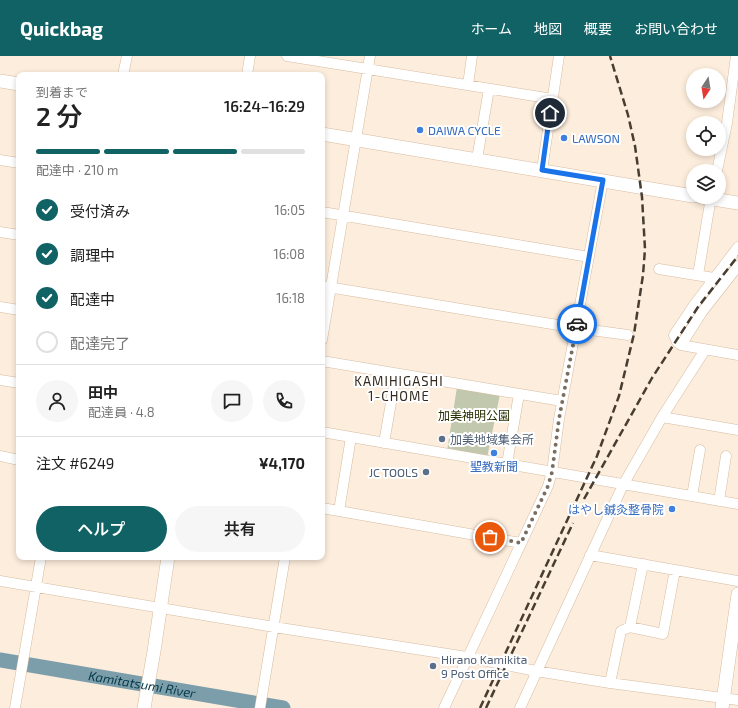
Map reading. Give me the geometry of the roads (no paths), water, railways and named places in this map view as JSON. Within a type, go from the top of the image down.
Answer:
[{"type":"street","points":[[124,72],[127,56]]},
{"type":"street","points":[[247,72],[250,56]]},
{"type":"street","points":[[287,56],[553,99]]},
{"type":"street","points":[[325,300],[326,286],[343,216],[370,56]]},
{"type":"street","points":[[468,85],[472,56]]},
{"type":"street","points":[[542,170],[559,56]]},
{"type":"street","points":[[718,164],[727,123],[736,56]]},
{"type":"street","points":[[0,81],[16,84]]},
{"type":"street","points":[[477,159],[489,89]]},
{"type":"street","points":[[325,134],[686,195]]},
{"type":"street","points":[[0,160],[16,163]]},
{"type":"street","points":[[444,708],[548,486],[552,472],[562,401],[603,180]]},
{"type":"street","points":[[726,201],[738,203]]},
{"type":"street","points":[[698,275],[706,204]]},
{"type":"street","points":[[325,213],[589,257]]},
{"type":"street","points":[[0,232],[16,235]]},
{"type":"street","points":[[738,247],[694,305],[674,335],[677,342],[681,345],[738,355]]},
{"type":"street","points":[[681,345],[702,312],[738,266]]},
{"type":"street","points":[[659,270],[728,280]]},
{"type":"street","points":[[326,286],[576,328],[628,335]]},
{"type":"street","points":[[0,307],[16,310]]},
{"type":"street","points":[[520,708],[623,484],[662,417],[706,350]]},
{"type":"street","points":[[325,362],[562,401]]},
{"type":"street","points":[[384,443],[396,374]]},
{"type":"street","points":[[0,380],[16,383]]},
{"type":"street","points":[[507,464],[519,394]]},
{"type":"street","points":[[662,417],[738,430]]},
{"type":"street","points":[[325,433],[738,504]]},
{"type":"street","points":[[339,511],[350,437]]},
{"type":"street","points":[[692,496],[700,450]]},
{"type":"street","points":[[0,456],[16,459]]},
{"type":"street","points":[[719,501],[726,456]]},
{"type":"street","points":[[325,509],[521,543]]},
{"type":"street","points":[[590,555],[738,581]]},
{"type":"street","points":[[15,708],[40,560]]},
{"type":"street","points":[[144,708],[168,560]]},
{"type":"street","points":[[261,705],[285,560]]},
{"type":"street","points":[[630,627],[643,564]]},
{"type":"street","points":[[610,683],[621,631],[630,627],[663,634],[675,570]]},
{"type":"street","points":[[0,581],[274,627],[467,657],[536,671],[723,703],[738,700]]},
{"type":"street","points":[[723,703],[738,594]]},
{"type":"waterway","name":"Kamitatsumi River","points":[[0,660],[283,708]]},
{"type":"railway","points":[[480,708],[597,456],[619,396],[634,334],[643,275],[645,249],[642,197],[635,146],[628,115],[610,56]]},
{"type":"railway","points":[[584,499],[652,378],[698,307],[738,256]]},
{"type":"railway","points":[[486,708],[573,523]]},
{"type":"place","name":"DAIWA CYCLE","points":[[420,130]]},
{"type":"place","name":"LAWSON","points":[[564,138]]},
{"type":"place","name":"加美地域集会所","points":[[442,439]]},
{"type":"place","name":"聖教新聞","points":[[494,453]]},
{"type":"place","name":"JC TOOLS","points":[[426,472]]},
{"type":"place","name":"はやし鍼灸整骨院","points":[[672,509]]},
{"type":"place","name":"Hirano Kamikita 9 Post Office","points":[[433,666]]},
{"type":"district","name":"KAMIHIGASHI 1-CHOME","points":[[399,388]]},
{"type":"park label","name":"加美神明公園","points":[[474,415]]}]
